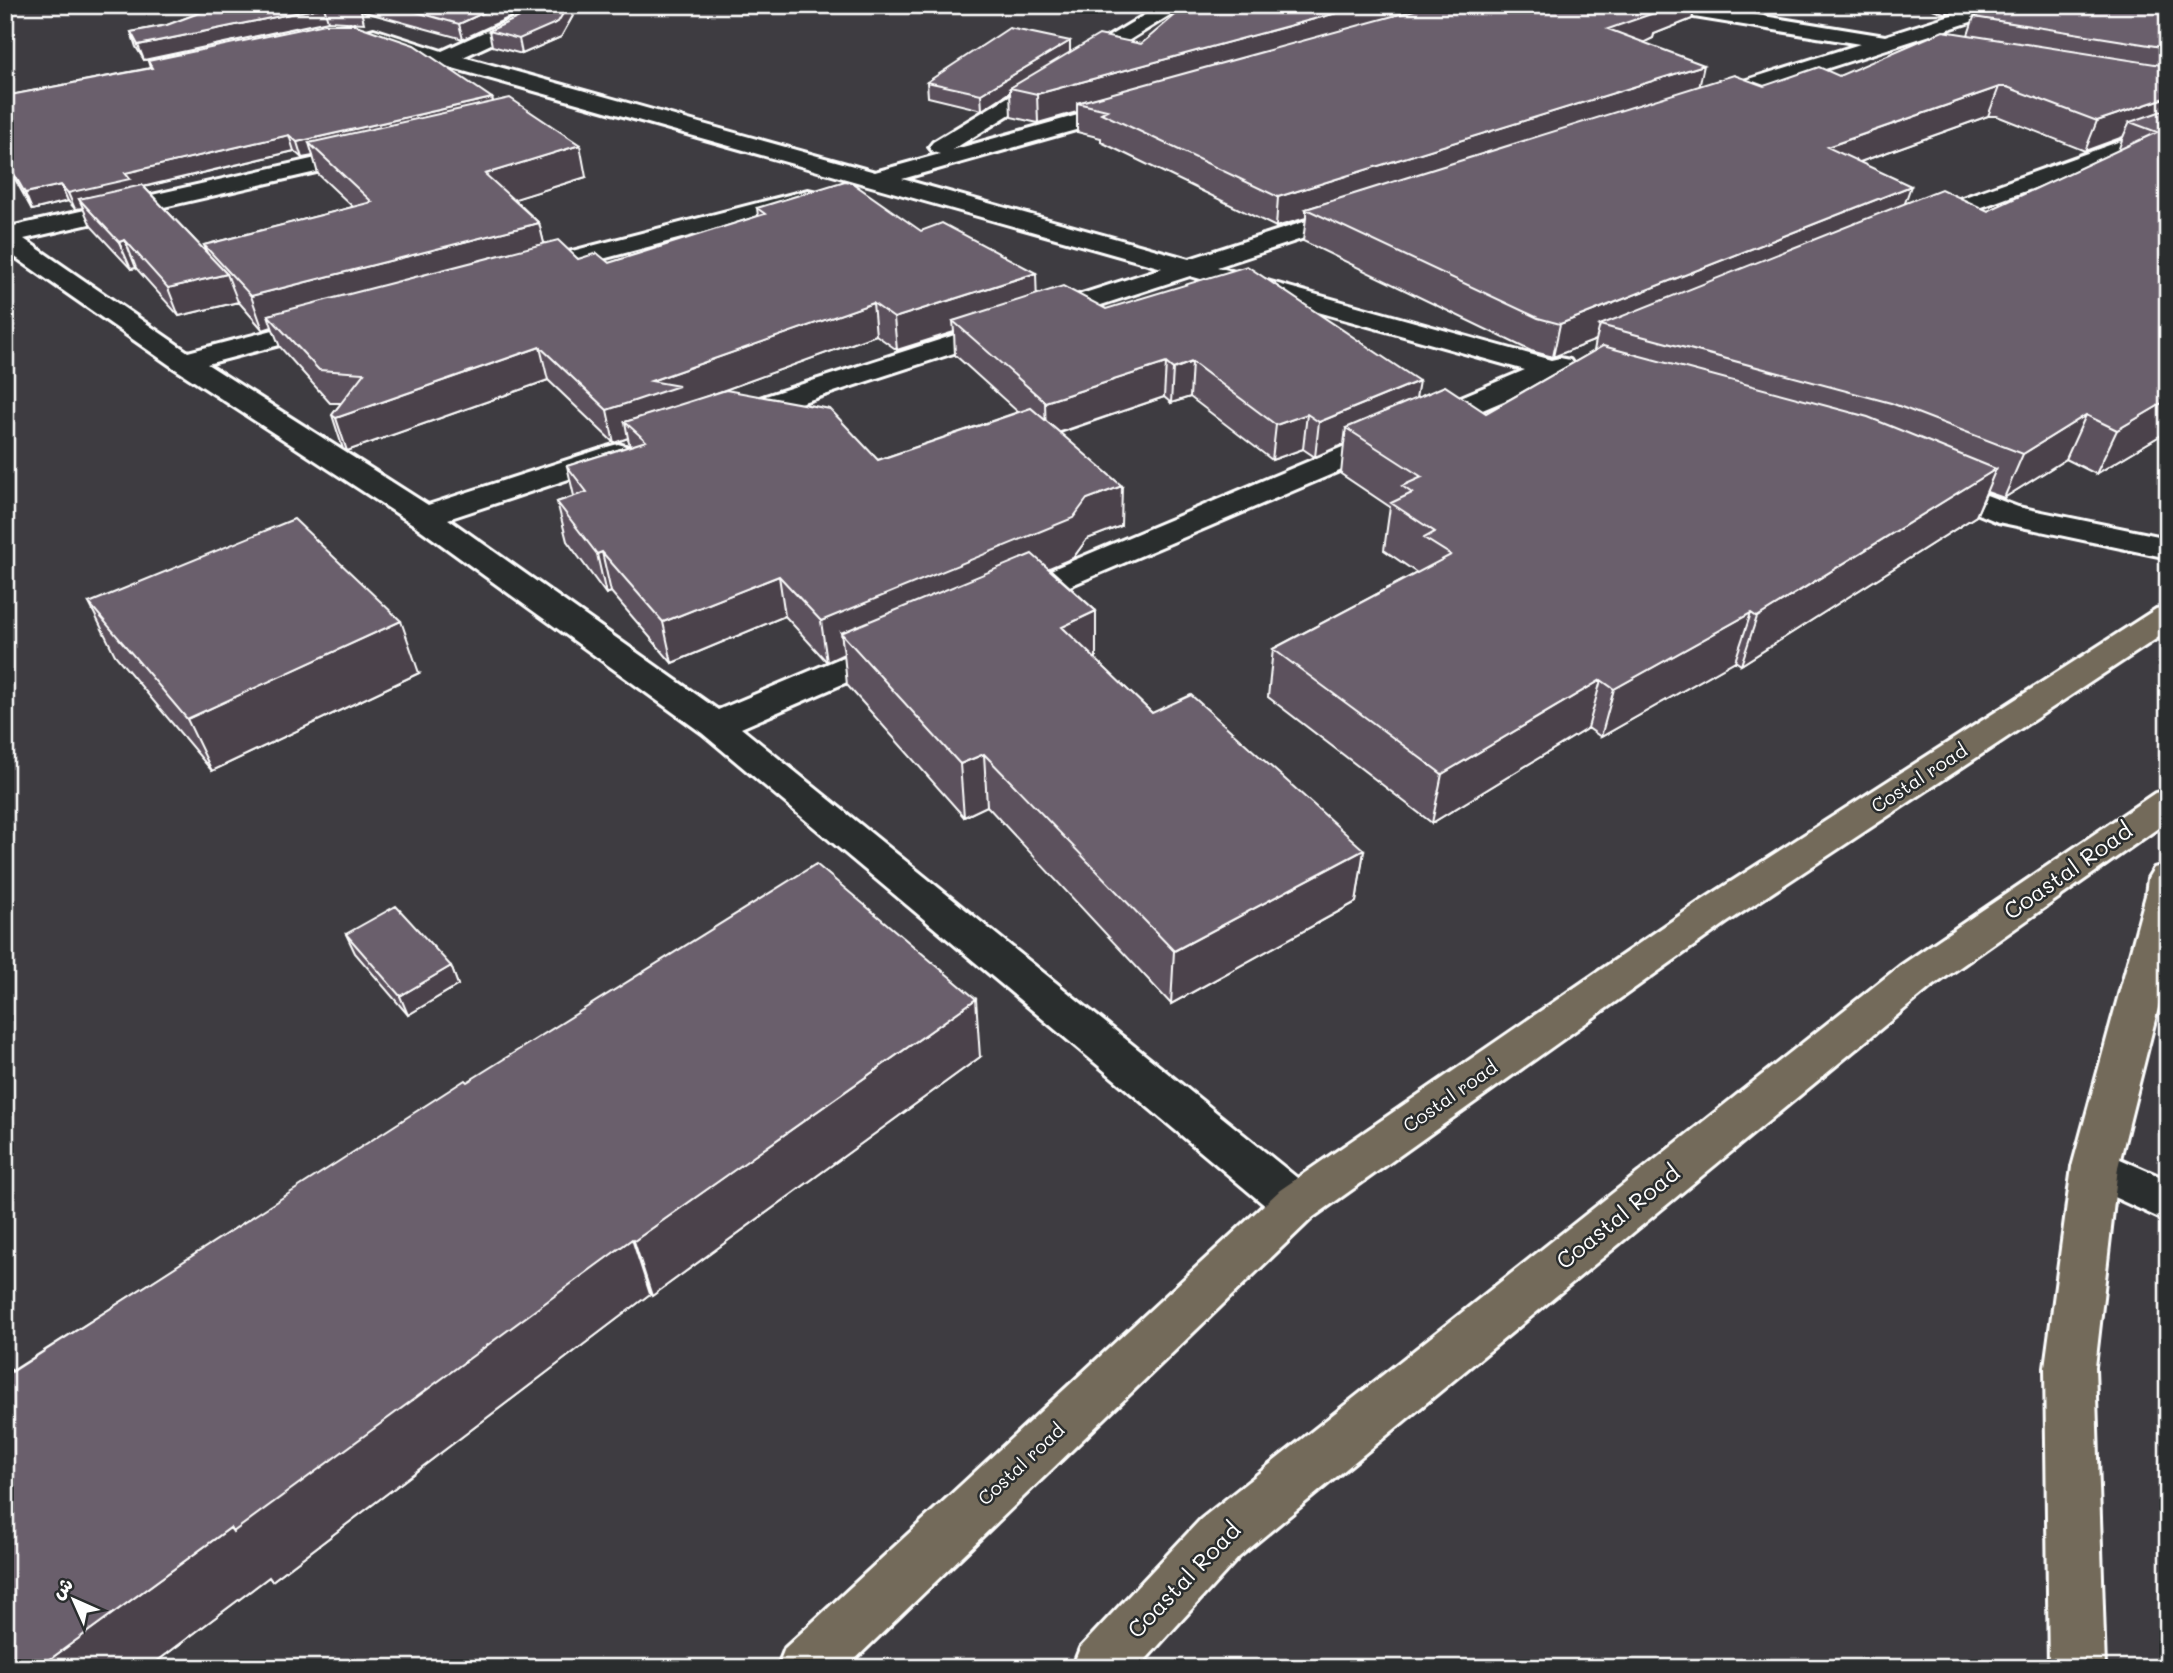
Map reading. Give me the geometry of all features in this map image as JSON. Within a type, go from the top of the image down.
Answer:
[{"type":"highway","name":"Costal road","points":[[805,1668],[1296,1204],[1712,913],[2168,616]]},
{"type":"highway","name":"Coastal Road","points":[[1100,1668],[1220,1538],[1915,977],[2168,802]]},
{"type":"highway","points":[[2077,1668],[2070,1367],[2095,1167],[2166,895],[2168,878]]},
{"type":"street","points":[[443,58],[560,5]]},
{"type":"street","points":[[886,176],[1176,5]]},
{"type":"street","points":[[1657,5],[1927,49]]},
{"type":"street","points":[[1689,106],[2004,5]]},
{"type":"street","points":[[346,28],[596,101],[886,176],[1189,266],[1633,392]]},
{"type":"street","points":[[556,110],[596,101]]},
{"type":"street","points":[[502,278],[886,176],[1150,102]]},
{"type":"street","points":[[1901,229],[2168,131]]},
{"type":"street","points":[[5,237],[381,150]]},
{"type":"street","points":[[714,422],[1373,207]]},
{"type":"street","points":[[5,237],[184,362],[424,517],[715,725],[1296,1204]]},
{"type":"street","points":[[184,362],[343,320]]},
{"type":"street","points":[[985,610],[1591,354]]},
{"type":"street","points":[[424,517],[648,444]]},
{"type":"street","points":[[1912,475],[2009,516],[2168,548]]},
{"type":"street","points":[[715,725],[921,637]]},
{"type":"street","points":[[2095,1167],[2168,1202]]},
{"type":"building","points":[[220,5],[356,5],[360,8],[324,7],[138,45],[131,32],[167,25]]},
{"type":"building","points":[[391,5],[500,5],[459,24]]},
{"type":"building","points":[[546,5],[568,5],[558,22],[519,39],[489,31]]},
{"type":"building","points":[[1187,5],[1366,5],[1037,94],[1010,88],[1099,35],[1141,44]]},
{"type":"building","points":[[1433,5],[1663,5],[1654,8],[1659,10],[1651,14],[1608,29],[1704,65],[1278,197],[1101,113],[1107,110],[1077,103]]},
{"type":"building","points":[[2001,5],[2168,5],[2168,48],[1974,17]]},
{"type":"building","points":[[325,24],[353,24],[414,45],[492,98],[297,142],[289,135],[125,173],[130,179],[68,193],[61,185],[25,193],[5,158],[5,96],[152,68],[148,61]]},
{"type":"building","points":[[1009,28],[1070,41],[981,94],[927,82]]},
{"type":"building","points":[[1943,31],[2168,66],[2168,97],[2097,121],[2007,87],[1999,87],[1827,147],[1911,186],[1560,324],[1538,318],[1306,209],[1734,75],[1764,86],[1819,67],[1839,76]]},
{"type":"building","points":[[510,98],[580,145],[485,174],[539,223],[251,296],[204,245],[372,202],[309,143]]},
{"type":"building","points":[[2168,109],[2168,400],[2117,430],[2086,415],[2023,454],[1891,403],[1600,325],[1941,189],[1988,211],[2157,132],[2130,122]]},
{"type":"building","points":[[845,181],[851,182],[921,231],[942,223],[1036,273],[894,318],[873,303],[651,381],[679,386],[607,410],[540,347],[336,418],[332,415],[364,373],[319,370],[268,315],[558,240],[578,259],[597,253],[609,263],[765,214],[757,208]]},
{"type":"building","points":[[142,185],[227,274],[168,288],[125,240],[119,242],[79,199]]},
{"type":"building","points":[[1247,266],[1419,381],[1319,422],[1307,414],[1276,425],[1192,362],[1173,369],[1166,363],[1045,402],[953,321],[1063,286],[1106,309]]},
{"type":"building","points":[[1603,346],[1868,417],[1996,469],[1757,617],[1751,613],[1614,689],[1601,680],[1442,774],[1273,649],[1451,555],[1424,538],[1435,532],[1391,503],[1412,493],[1402,486],[1422,477],[1346,428],[1445,386],[1486,413]]},
{"type":"building","points":[[726,390],[830,409],[878,460],[1031,408],[1122,486],[1087,499],[1073,518],[821,621],[779,576],[663,622],[602,552],[597,554],[557,502],[587,492],[567,466],[646,441],[625,422]]},
{"type":"building","points":[[294,519],[401,621],[187,719],[89,603]]},
{"type":"building","points":[[1032,554],[1096,611],[1062,627],[1152,713],[1191,695],[1364,850],[1174,951],[984,754],[960,764],[841,633]]},
{"type":"building","points":[[816,864],[976,999],[634,1241],[632,1239],[233,1532],[230,1528],[38,1668],[5,1668],[5,1372],[10,1369],[12,1372],[465,1080],[467,1082]]},
{"type":"building","points":[[396,906],[451,966],[400,996],[346,934]]}]
